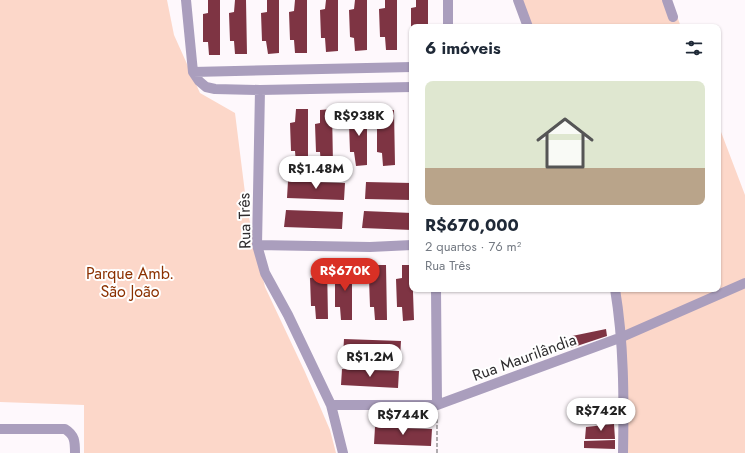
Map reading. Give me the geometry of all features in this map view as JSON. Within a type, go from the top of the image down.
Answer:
[{"type":"street","points":[[186,0],[192,72],[206,87],[216,89],[260,90],[409,87]]},
{"type":"street","points":[[448,0],[448,24]]},
{"type":"street","points":[[518,0],[527,24]]},
{"type":"street","points":[[667,0],[673,17]]},
{"type":"street","points":[[192,72],[409,68]]},
{"type":"street","name":"Rua Três","points":[[260,90],[257,245],[265,273],[288,315],[331,405],[343,453]]},
{"type":"street","points":[[257,245],[370,247],[409,245]]},
{"type":"street","name":"Rua Maurilândia","points":[[437,405],[621,338],[745,283]]},
{"type":"street","points":[[331,405],[437,405],[436,292]]},
{"type":"street","points":[[616,292],[619,312],[623,366],[623,453]]},
{"type":"street","points":[[0,429],[65,430],[70,432],[73,437],[75,442],[75,453]]},
{"type":"path","points":[[437,405],[437,453]]},
{"type":"green space","name":"Parque Amb. São João","points":[[0,0],[167,0],[174,35],[200,93],[235,113],[247,209],[265,287],[305,372],[330,430],[336,453],[84,453],[84,405],[0,402]]},
{"type":"green space","points":[[520,0],[671,0],[680,24],[529,24]]},
{"type":"green space","points":[[721,132],[745,195],[745,453],[626,453],[615,292],[721,292]]},
{"type":"building","points":[[208,0],[220,0],[220,55],[209,55],[208,42],[203,42],[203,14],[208,13]]},
{"type":"building","points":[[235,0],[246,0],[247,54],[235,54],[234,41],[230,41],[229,13],[234,12]]},
{"type":"building","points":[[267,0],[279,0],[279,53],[268,54],[266,41],[262,41],[261,13],[267,12]]},
{"type":"building","points":[[295,0],[307,0],[307,53],[295,53],[294,40],[290,40],[289,12],[294,11]]},
{"type":"building","points":[[326,0],[338,0],[338,51],[326,52],[325,38],[321,38],[320,10],[325,9]]},
{"type":"building","points":[[355,0],[367,0],[367,50],[355,51],[354,38],[350,37],[349,10],[354,9]]},
{"type":"building","points":[[385,0],[397,0],[397,50],[386,50],[385,37],[380,37],[379,9],[385,8]]},
{"type":"building","points":[[416,0],[428,0],[428,24],[411,24],[411,8],[416,7]]},
{"type":"building","points":[[296,109],[308,109],[308,164],[296,164],[295,151],[291,151],[290,123],[295,122]]},
{"type":"building","points":[[332,109],[333,165],[321,165],[320,152],[316,152],[315,124],[320,123],[320,110]]},
{"type":"building","points":[[355,110],[367,110],[367,165],[356,166],[354,152],[350,152],[349,124],[354,123]]},
{"type":"building","points":[[382,110],[394,110],[395,165],[383,166],[382,153],[377,152],[377,125],[382,123]]},
{"type":"building","points":[[288,181],[345,183],[344,200],[287,198]]},
{"type":"building","points":[[366,182],[409,183],[409,200],[365,199]]},
{"type":"building","points":[[286,210],[343,212],[342,229],[284,227]]},
{"type":"building","points":[[364,211],[409,213],[409,230],[362,228]]},
{"type":"building","points":[[327,263],[328,319],[316,319],[315,306],[311,306],[310,278],[315,277],[315,264]]},
{"type":"building","points":[[352,264],[352,320],[341,320],[340,307],[335,307],[335,279],[340,278],[340,265]]},
{"type":"building","points":[[375,265],[386,265],[387,320],[375,320],[374,307],[370,307],[369,279],[374,278]]},
{"type":"building","points":[[402,265],[409,265],[409,292],[413,292],[414,320],[403,321],[402,307],[397,307],[396,279],[402,278]]},
{"type":"building","points":[[606,329],[607,336],[571,348],[567,340],[572,336]]},
{"type":"building","points":[[344,339],[401,341],[400,358],[343,356]]},
{"type":"building","points":[[342,369],[399,371],[398,388],[341,385]]},
{"type":"building","points":[[614,424],[615,439],[585,439],[586,427]]},
{"type":"building","points":[[375,427],[432,429],[431,446],[374,444]]},
{"type":"building","points":[[615,440],[615,449],[584,448],[584,441]]}]
